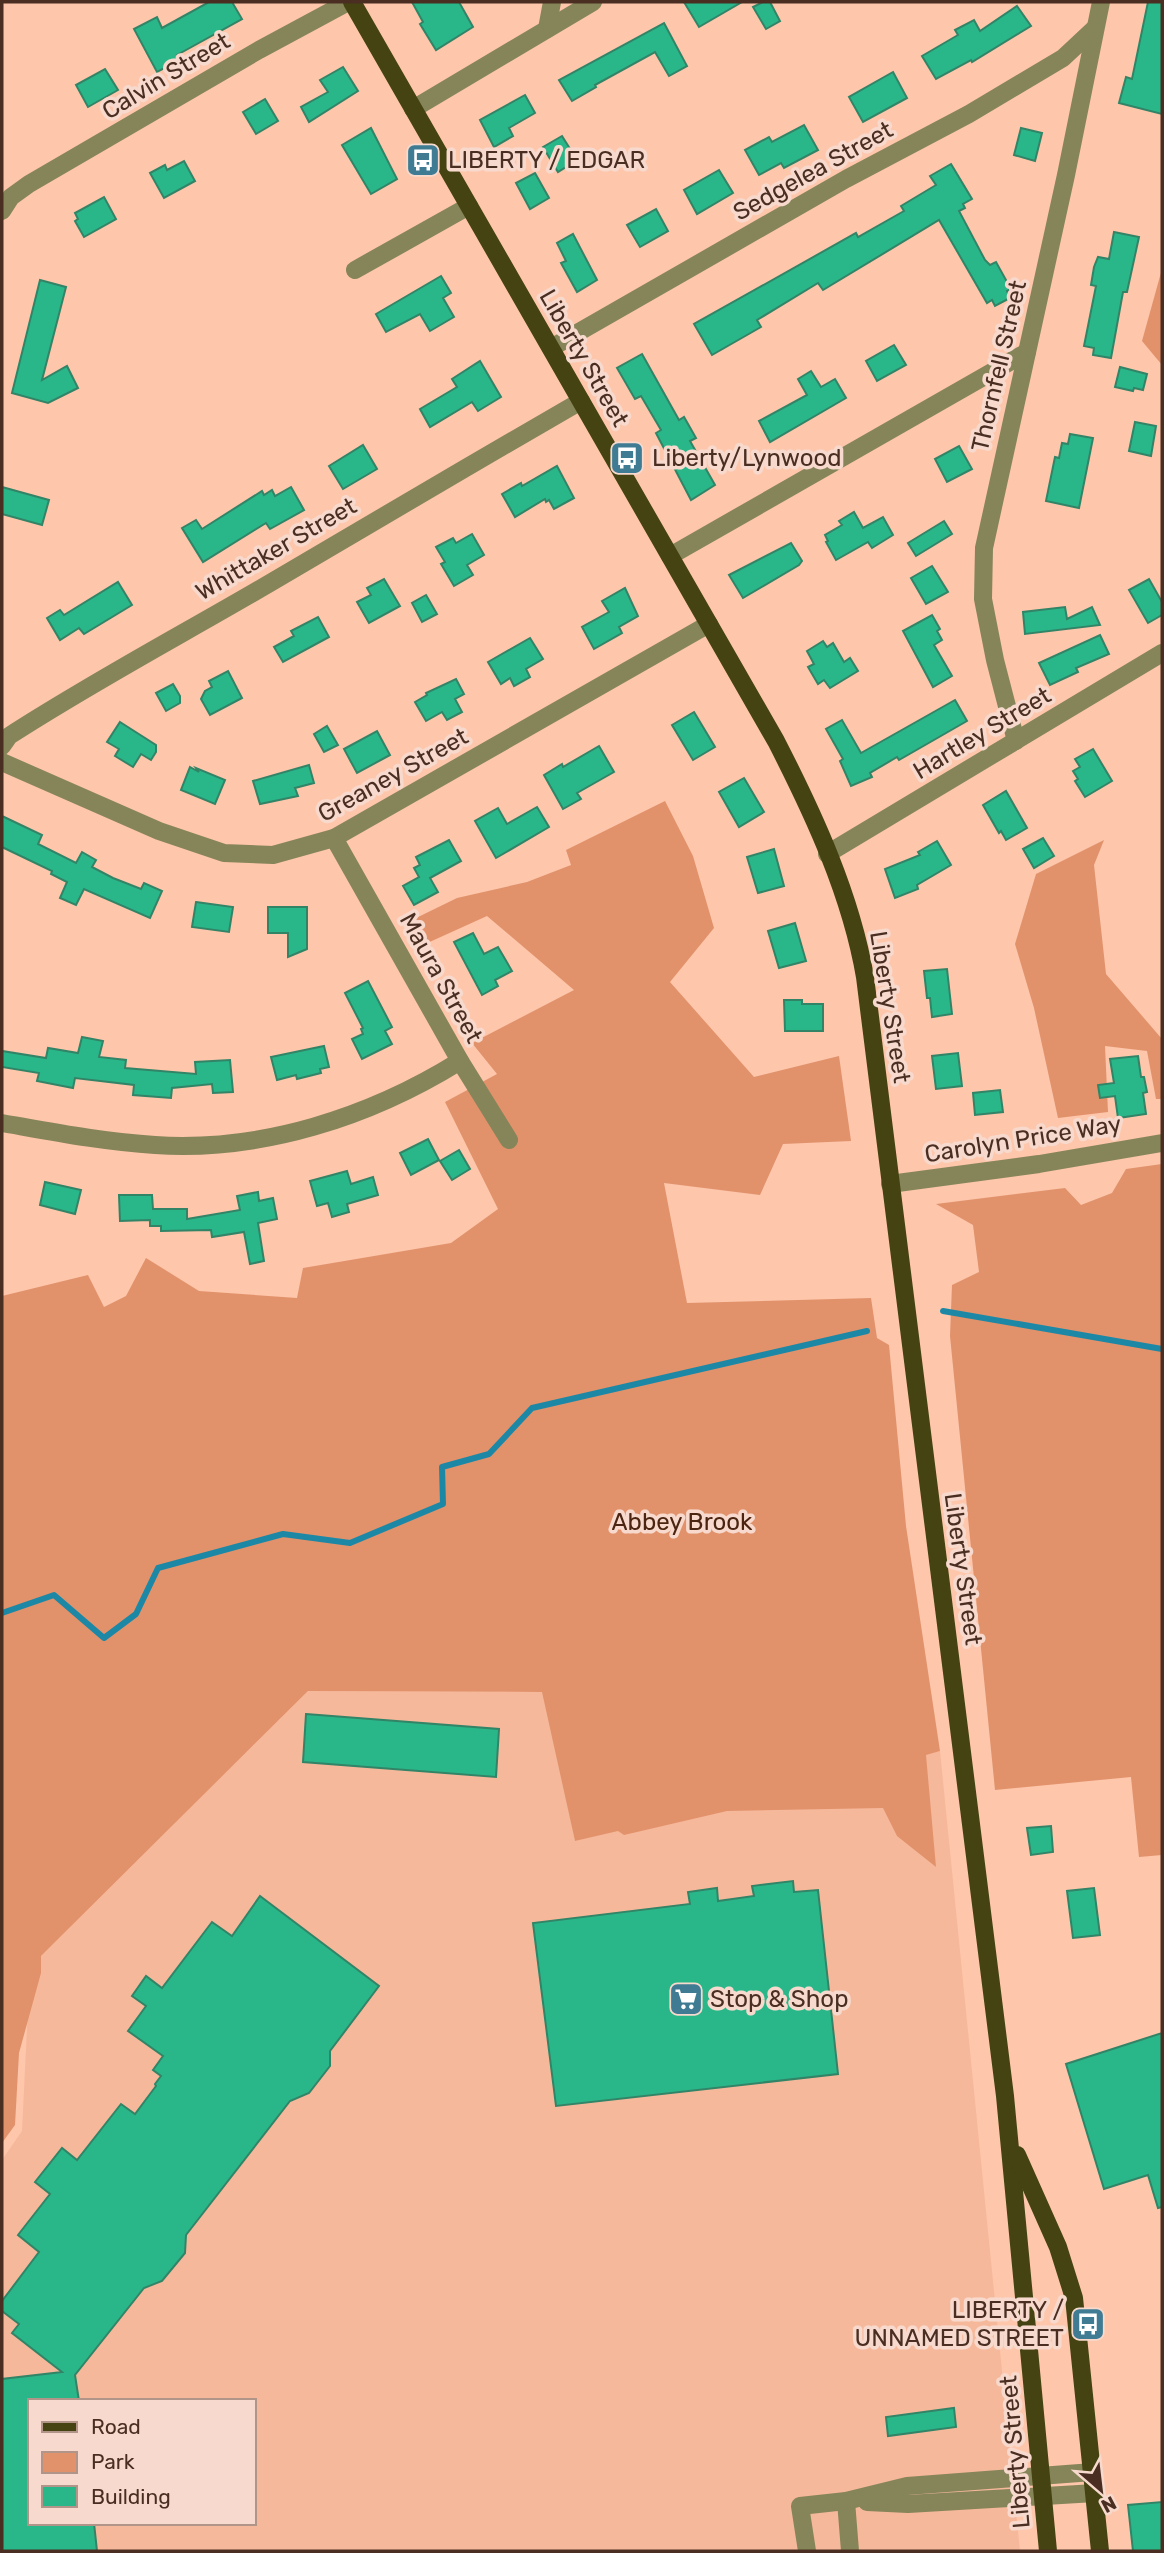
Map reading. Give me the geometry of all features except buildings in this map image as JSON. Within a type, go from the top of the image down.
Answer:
[{"type":"main road","name":"Liberty Street","points":[[350,2],[414,109],[786,760],[827,854],[852,922],[861,957],[935,1551],[972,1816],[1010,2139],[1048,2551]]},
{"type":"main road","name":"Liberty Street","points":[[1010,2139],[1058,2247],[1074,2298],[1100,2551]]},
{"type":"street","name":"Calvin Street","points":[[7,204],[29,184],[259,50],[350,2]]},
{"type":"street","points":[[547,29],[552,2]]},
{"type":"street","points":[[414,109],[593,2]]},
{"type":"street","name":"Thornfell Street","points":[[1016,741],[982,599],[984,548],[1101,2]]},
{"type":"street","name":"Sedgelea Street","points":[[551,348],[846,179],[981,107],[1063,58],[1094,29]]},
{"type":"street","points":[[355,270],[469,206]]},
{"type":"street","points":[[670,556],[1027,352]]},
{"type":"street","name":"Whittaker Street","points":[[2,746],[9,736],[76,692],[581,401]]},
{"type":"street","name":"Greaney Street","points":[[2,762],[159,831],[225,853],[273,855],[334,838],[709,624]]},
{"type":"street","name":"Hartley Street","points":[[827,854],[1162,653]]},
{"type":"street","name":"Maura Street","points":[[334,838],[460,1061],[509,1140]]},
{"type":"street","points":[[2,1123],[98,1139],[158,1145],[205,1145],[253,1140],[299,1131],[384,1102],[460,1061]]},
{"type":"street","name":"Carolyn Price Way","points":[[890,1184],[1039,1164],[1162,1143]]},
{"type":"street","points":[[807,2551],[800,2506],[846,2501],[907,2486],[1093,2472]]},
{"type":"street","points":[[846,2501],[908,2504],[1095,2493]]},
{"type":"street","points":[[846,2501],[850,2551]]},
{"type":"shaded area","points":[[308,1691],[544,1692],[575,1841],[940,1751],[1020,2551],[2,2551],[2,2160],[22,2131],[30,1967]]},
{"type":"green space","points":[[1162,269],[1162,365],[1142,341]]},
{"type":"green space","name":"Abbey Brook","points":[[665,801],[693,856],[714,928],[670,982],[754,1077],[839,1056],[851,1141],[783,1144],[760,1195],[664,1183],[687,1303],[871,1298],[877,1338],[889,1345],[906,1526],[940,1751],[926,1755],[936,1867],[897,1836],[883,1808],[727,1811],[624,1835],[618,1831],[575,1841],[542,1692],[308,1691],[41,1956],[41,1973],[19,2053],[15,2125],[2,2143],[2,1296],[88,1275],[104,1307],[126,1296],[146,1258],[199,1291],[297,1298],[303,1268],[451,1243],[498,1209],[445,1102],[497,1074],[472,1043],[574,990],[487,916],[423,945],[412,920],[457,898],[527,882],[571,865],[566,850]]},
{"type":"green space","points":[[1104,840],[1094,865],[1106,974],[1162,1039],[1162,1099],[1156,1099],[1147,1051],[1105,1046],[1108,1112],[1058,1118],[1034,1008],[1015,944],[1036,874]]},
{"type":"green space","points":[[1162,1164],[1162,1855],[1139,1857],[1131,1777],[995,1790],[950,1336],[952,1285],[979,1272],[973,1225],[936,1204],[1065,1188],[1081,1205],[1112,1193],[1126,1169]]},
{"type":"waterway","name":"Abbey Brook","points":[[943,1311],[1162,1349]]},
{"type":"waterway","name":"Abbey Brook","points":[[2,1613],[54,1595],[104,1638],[136,1614],[158,1568],[283,1534],[350,1543],[443,1504],[442,1467],[489,1454],[532,1408],[867,1331]]},
{"type":"place","name":"LIBERTY / EDGAR","points":[[423,160]]},
{"type":"place","name":"Liberty/Lynwood","points":[[627,458]]},
{"type":"place","name":"Stop & Shop","points":[[686,1999]]},
{"type":"place","name":"LIBERTY / UNNAMED STREET","points":[[1088,2324]]}]
